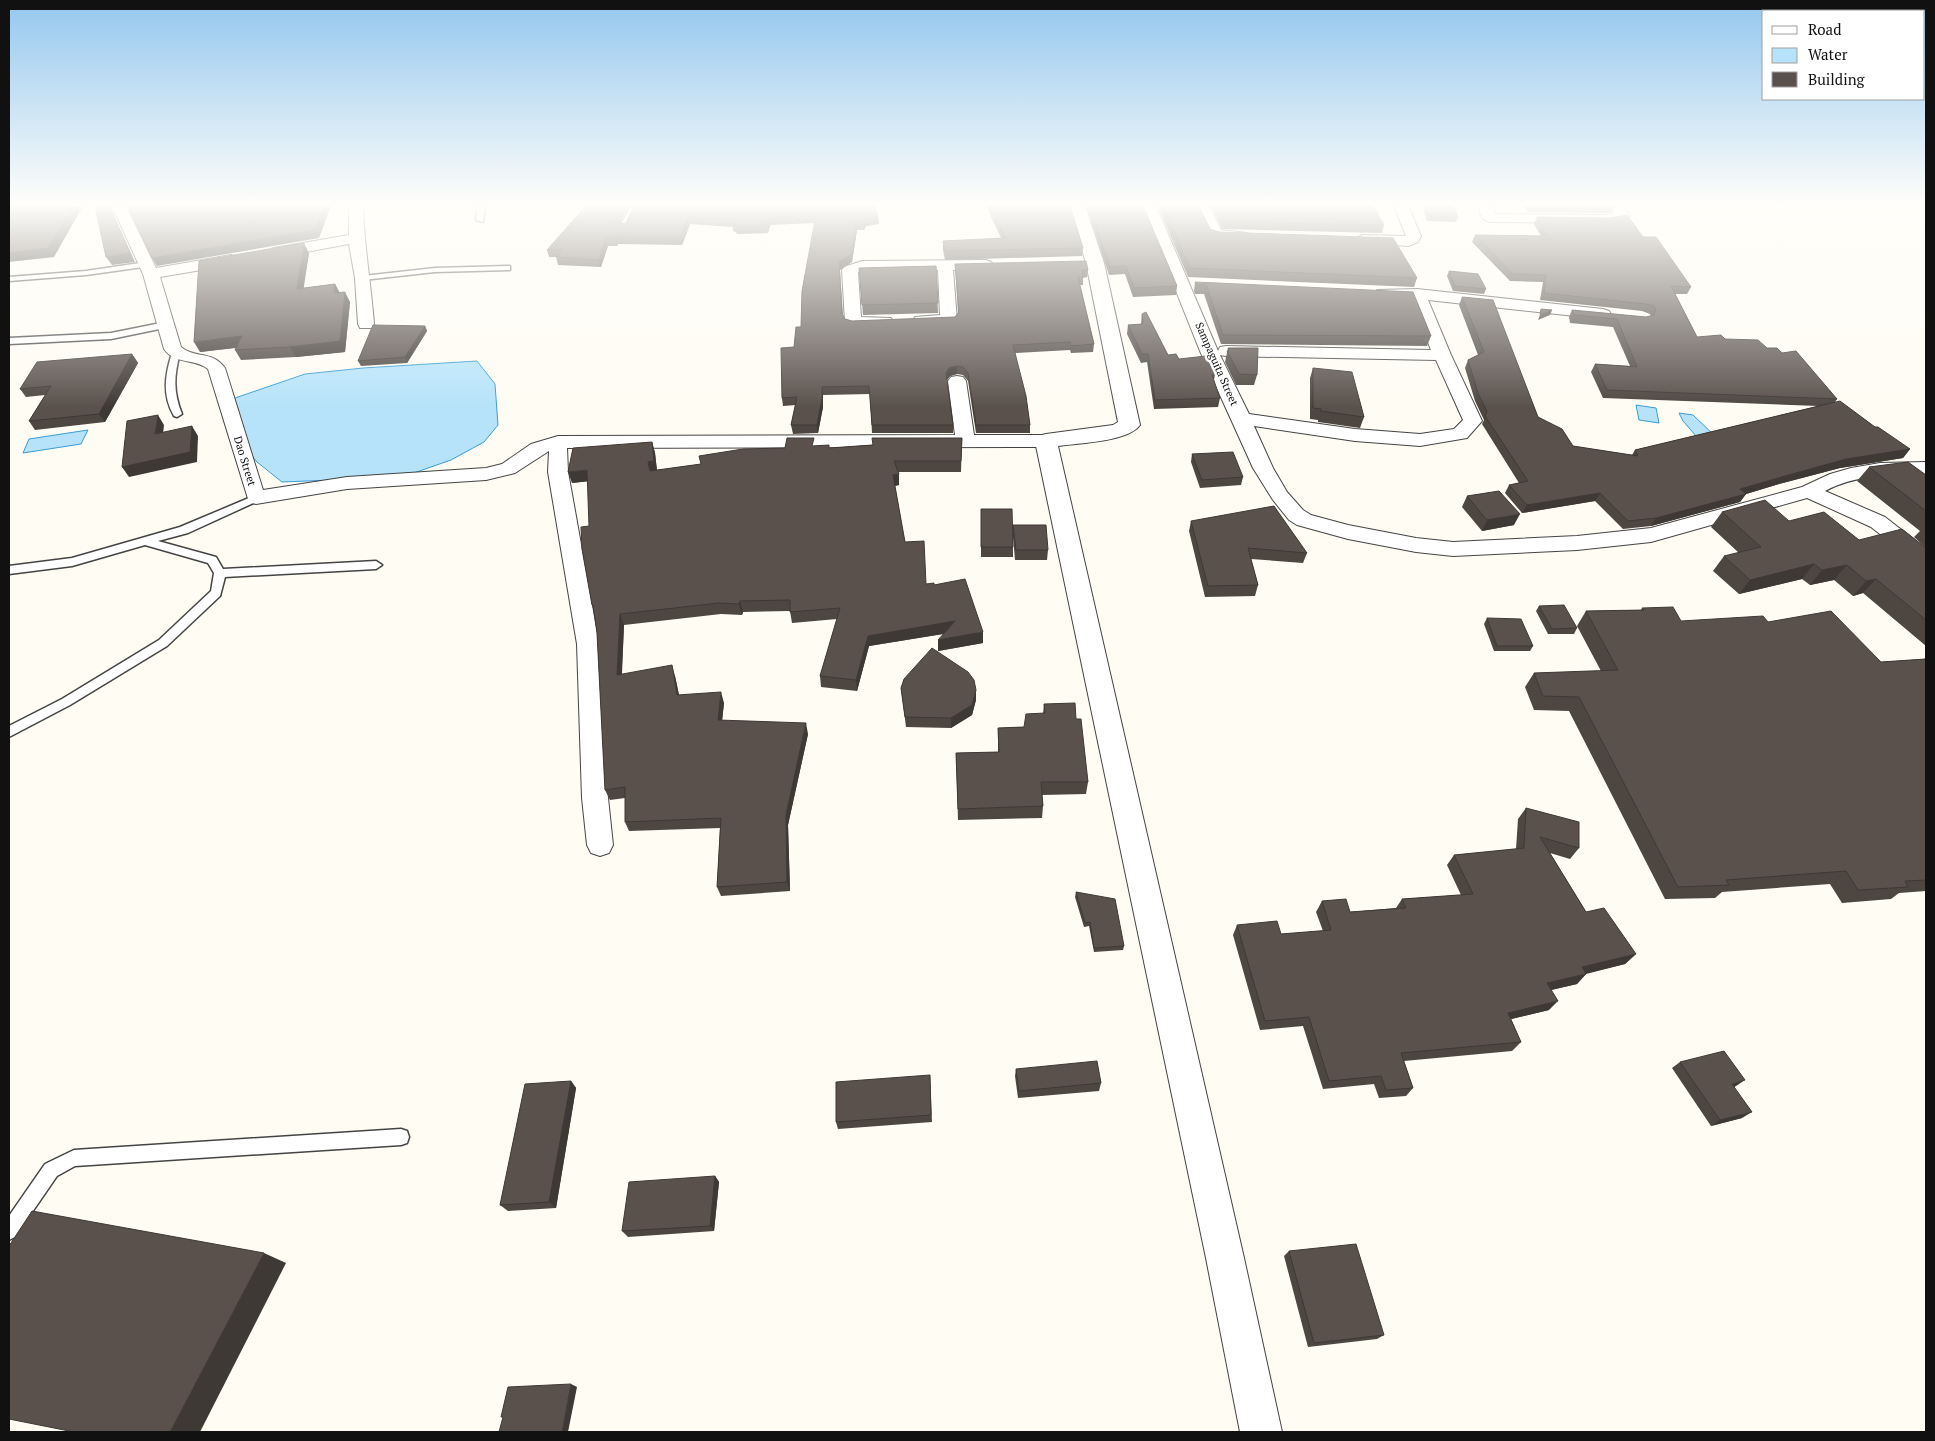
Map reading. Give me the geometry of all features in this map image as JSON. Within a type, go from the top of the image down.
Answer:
[{"type":"street","points":[[150,273],[176,353]]},
{"type":"street","points":[[362,273],[366,324]]},
{"type":"street","points":[[850,273],[853,322],[949,320],[946,273]]},
{"type":"street","points":[[600,845],[595,798],[588,644],[558,472],[548,445],[1046,440],[1118,431],[1129,425],[1089,273]]},
{"type":"street","name":"Sampaguita Street","points":[[1178,273],[1209,351],[1263,468],[1280,496],[1296,515],[1304,520],[1348,532],[1416,545],[1443,548],[1577,543],[1651,535],[1809,490]]},
{"type":"street","points":[[1183,284],[1202,285]]},
{"type":"street","points":[[1368,292],[1417,294],[1623,316]]},
{"type":"street","points":[[1242,419],[1355,435],[1420,440],[1460,434],[1473,421],[1442,355],[1417,294]]},
{"type":"street","points":[[1209,351],[1442,355]]},
{"type":"street","name":"Dao Street","points":[[176,353],[208,360],[216,368],[256,498],[347,483],[486,474],[508,469],[548,445]]},
{"type":"street","points":[[956,381],[965,441]]},
{"type":"street","points":[[1046,440],[1225,1258],[1261,1432]]},
{"type":"street","points":[[1809,490],[1825,481],[1851,472],[1926,468]]},
{"type":"street","points":[[1809,490],[1878,522],[1926,560]]},
{"type":"lane","points":[[9,280],[83,273]]},
{"type":"lane","points":[[363,278],[405,273]]},
{"type":"lane","points":[[9,340],[66,340],[111,336],[166,326]]},
{"type":"lane","points":[[176,353],[168,386],[170,398],[177,414]]},
{"type":"lane","points":[[9,570],[72,562],[184,530],[256,498]]},
{"type":"lane","points":[[9,732],[66,702],[163,643],[216,593],[220,573],[212,560],[144,541]]},
{"type":"lane","points":[[220,573],[376,565]]},
{"type":"lane","points":[[9,1231],[52,1170],[74,1158],[401,1137]]},
{"type":"water","points":[[477,361],[495,384],[498,425],[484,442],[451,460],[411,474],[282,482],[257,462],[241,443],[237,427],[235,398],[305,374],[363,368]]},
{"type":"water","points":[[1636,405],[1656,408],[1659,423],[1639,420]]},
{"type":"water","points":[[1679,413],[1693,415],[1715,436],[1696,436],[1683,421]]},
{"type":"water","points":[[88,430],[81,444],[23,453],[29,439]]},
{"type":"building","points":[[198,273],[299,273],[297,289],[335,284],[334,293],[345,292],[340,341],[290,347],[235,350],[242,336],[194,342]]},
{"type":"building","points":[[805,273],[840,273],[842,314],[845,319],[852,321],[955,317],[959,312],[956,273],[1082,273],[1083,277],[1078,277],[1094,344],[1071,346],[1070,342],[1013,345],[1026,396],[1030,425],[976,425],[968,373],[963,367],[957,366],[949,368],[946,373],[953,425],[872,425],[869,386],[822,387],[822,399],[817,425],[791,425],[797,397],[782,398],[781,348],[794,347],[796,327],[801,327],[802,291]]},
{"type":"building","points":[[859,273],[936,273],[938,303],[862,305]]},
{"type":"building","points":[[1129,273],[1172,273],[1177,286],[1134,288]]},
{"type":"building","points":[[1309,273],[1414,273],[1417,278]]},
{"type":"building","points":[[1450,273],[1471,273],[1478,274],[1486,289],[1455,286]]},
{"type":"building","points":[[1681,273],[1691,287],[1671,286],[1697,337],[1721,335],[1725,339],[1758,340],[1767,348],[1777,348],[1782,353],[1796,351],[1837,399],[1607,390],[1595,364],[1637,367],[1617,319],[1574,315],[1572,310],[1646,317],[1654,315],[1656,309],[1654,306],[1544,293],[1546,275],[1513,274]]},
{"type":"building","points":[[1195,282],[1413,292],[1431,336],[1223,335],[1206,284],[1197,285]]},
{"type":"building","points":[[1462,297],[1493,300],[1538,417],[1562,429],[1573,446],[1638,456],[1635,450],[1840,401],[1875,427],[1878,427],[1910,449],[1846,459],[1740,489],[1746,494],[1656,518],[1628,521],[1600,493],[1527,505],[1509,485],[1528,481],[1485,416],[1487,412],[1478,393],[1468,360],[1484,352]]},
{"type":"building","points":[[1541,309],[1552,310],[1540,315]]},
{"type":"building","points":[[1146,312],[1168,355],[1176,354],[1179,359],[1206,356],[1215,375],[1212,375],[1220,398],[1155,400],[1148,354],[1142,354],[1128,325],[1143,324],[1142,314]]},
{"type":"building","points":[[373,325],[425,326],[405,357],[358,361]]},
{"type":"building","points":[[1228,348],[1258,348],[1257,375],[1239,374],[1227,351],[1229,351]]},
{"type":"building","points":[[132,354],[99,414],[29,421],[51,386],[20,389],[37,362]]},
{"type":"building","points":[[1313,368],[1352,372],[1364,417],[1321,411],[1321,409],[1313,408]]},
{"type":"building","points":[[158,415],[155,434],[192,426],[190,452],[122,467],[127,421]]},
{"type":"building","points":[[787,438],[814,438],[812,446],[829,445],[829,448],[873,445],[872,438],[962,438],[961,461],[894,461],[899,474],[893,475],[905,542],[924,541],[926,584],[934,583],[934,585],[965,579],[983,632],[938,640],[955,621],[868,636],[856,680],[820,676],[840,608],[790,612],[790,600],[740,601],[739,604],[719,603],[620,614],[617,675],[672,665],[677,695],[721,692],[718,720],[806,723],[786,815],[787,882],[717,887],[721,818],[625,822],[625,787],[605,790],[597,633],[582,549],[581,527],[589,526],[587,470],[568,472],[573,448],[652,442],[654,461],[648,462],[650,471],[701,464],[699,456],[743,449],[785,448]]},
{"type":"building","points":[[1233,452],[1243,477],[1202,480],[1192,454]]},
{"type":"building","points":[[1908,462],[1926,475],[1926,511],[1869,467]]},
{"type":"building","points":[[1499,491],[1520,514],[1487,520],[1467,496]]},
{"type":"building","points":[[1765,500],[1789,521],[1824,512],[1859,540],[1902,529],[1926,548],[1926,620],[1876,579],[1866,581],[1847,565],[1822,570],[1814,564],[1750,580],[1724,556],[1761,547],[1722,512]]},
{"type":"building","points":[[1274,506],[1307,553],[1248,548],[1258,585],[1208,586],[1191,521]]},
{"type":"building","points":[[981,509],[1012,509],[1013,547],[981,547]]},
{"type":"building","points":[[1013,525],[1046,525],[1048,550],[1016,550]]},
{"type":"building","points":[[1564,605],[1577,628],[1552,629],[1539,606]]},
{"type":"building","points":[[1673,607],[1681,621],[1763,616],[1768,622],[1831,611],[1881,662],[1926,659],[1926,880],[1905,881],[1908,887],[1858,890],[1846,871],[1726,880],[1729,885],[1678,887],[1579,697],[1543,696],[1534,673],[1618,670],[1586,611],[1644,610],[1642,608]]},
{"type":"building","points":[[1487,618],[1521,619],[1533,646],[1497,646]]},
{"type":"building","points":[[932,648],[968,672],[974,680],[976,690],[972,705],[951,718],[905,717],[901,688],[904,679]]},
{"type":"building","points":[[1075,703],[1076,719],[1081,719],[1088,782],[1041,782],[1043,806],[958,809],[956,753],[999,752],[998,728],[1024,727],[1026,714],[1045,713],[1044,704]]},
{"type":"building","points":[[1526,808],[1579,822],[1579,848],[1540,837],[1586,912],[1604,908],[1636,954],[1582,967],[1586,974],[1547,983],[1558,1001],[1508,1013],[1521,1042],[1401,1053],[1413,1088],[1386,1090],[1381,1076],[1329,1081],[1309,1017],[1265,1021],[1237,925],[1277,921],[1281,934],[1331,930],[1322,901],[1346,899],[1350,912],[1406,908],[1402,899],[1473,894],[1454,855],[1524,848]]},
{"type":"building","points":[[1076,892],[1115,899],[1124,946],[1094,948],[1090,922],[1085,923]]},
{"type":"building","points":[[1724,1051],[1745,1080],[1732,1084],[1752,1112],[1720,1120],[1680,1062]]},
{"type":"building","points":[[1097,1061],[1101,1083],[1019,1091],[1016,1069]]},
{"type":"building","points":[[930,1075],[931,1115],[836,1122],[836,1082]]},
{"type":"building","points":[[571,1081],[549,1202],[500,1205],[525,1084]]},
{"type":"building","points":[[715,1176],[710,1226],[622,1231],[629,1182]]},
{"type":"building","points":[[32,1211],[264,1253],[170,1432],[74,1432],[9,1419],[9,1246]]},
{"type":"building","points":[[1356,1244],[1384,1335],[1314,1343],[1289,1251]]},
{"type":"building","points":[[571,1384],[562,1432],[499,1432],[508,1387]]}]
